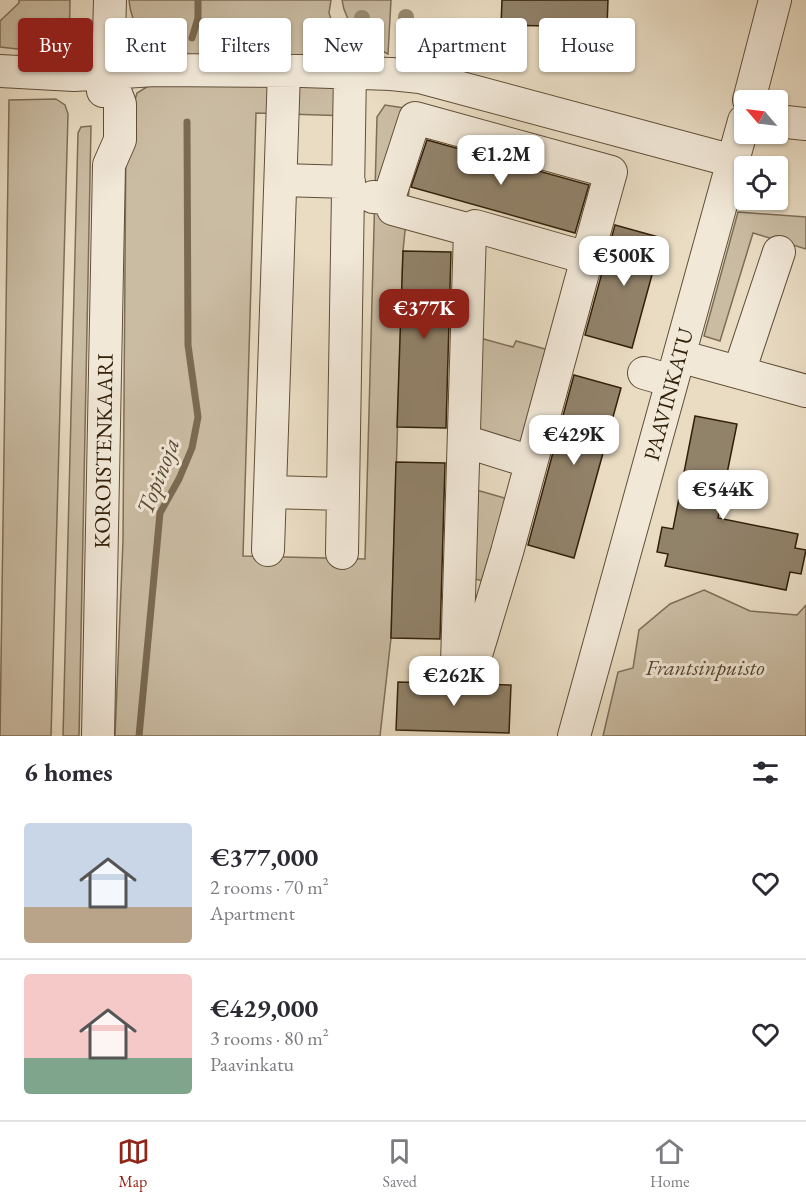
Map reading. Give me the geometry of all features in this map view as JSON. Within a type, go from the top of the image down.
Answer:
[{"type":"street","name":"KOROISTENKAARI","points":[[110,0],[110,18]]},
{"type":"street","points":[[752,90],[775,0]]},
{"type":"street","points":[[0,71],[74,75],[108,72]]},
{"type":"street","name":"KOROISTENKAARI","points":[[98,736],[109,165],[120,140],[120,104],[108,72]]},
{"type":"street","points":[[268,550],[284,72]]},
{"type":"street","points":[[342,553],[350,72],[420,77],[733,162]]},
{"type":"street","points":[[470,230],[393,209],[389,198],[415,118],[611,172],[531,462],[472,617],[464,441],[470,230],[475,226],[587,258]]},
{"type":"street","points":[[788,122],[806,124]]},
{"type":"street","name":"PAAVINKATU","points":[[574,736],[665,370],[738,144]]},
{"type":"street","points":[[281,180],[349,189],[389,198]]},
{"type":"street","points":[[739,372],[779,252]]},
{"type":"street","points":[[665,370],[739,372],[806,391]]},
{"type":"street","points":[[464,441],[531,462]]},
{"type":"street","points":[[270,492],[343,494]]},
{"type":"green space","points":[[19,0],[70,0],[70,18],[18,18],[18,49],[0,47],[0,21],[19,3]]},
{"type":"green space","points":[[129,0],[331,0],[331,18],[303,18],[303,57],[291,57],[291,18],[199,18],[199,55],[187,55],[187,18],[133,18]]},
{"type":"green space","points":[[342,0],[391,0],[388,54],[384,52],[384,18],[348,18]]},
{"type":"green space","points":[[342,84],[350,116],[256,113],[243,556],[365,559],[377,117],[385,105],[417,110],[403,251],[391,638],[380,736],[115,736],[123,541],[126,130],[137,93],[150,85]]},
{"type":"green space","points":[[56,99],[65,105],[68,114],[51,736],[0,736],[9,100]]},
{"type":"green space","points":[[91,126],[79,736],[63,736],[78,133],[81,127]]},
{"type":"green space","points":[[738,212],[806,217],[806,249],[753,233],[720,341],[704,336]]},
{"type":"green space","points":[[480,338],[513,347],[516,341],[556,352],[525,444],[478,434]]},
{"type":"green space","points":[[473,489],[508,499],[484,581],[474,579]]},
{"type":"green space","name":"Frantsinpuisto","points":[[704,590],[750,611],[797,615],[806,605],[806,736],[603,736],[618,672],[633,668],[639,630],[670,604]]},
{"type":"building","points":[[502,0],[608,0],[607,18],[539,18],[539,26],[527,25],[527,18],[501,18]]},
{"type":"building","points":[[427,140],[589,185],[575,233],[411,187]]},
{"type":"building","points":[[615,225],[662,238],[632,348],[585,335]]},
{"type":"building","points":[[403,251],[451,252],[446,428],[397,427]]},
{"type":"building","points":[[574,375],[621,388],[574,558],[528,545]]},
{"type":"building","points":[[695,416],[737,424],[718,518],[798,534],[795,548],[806,550],[801,574],[790,572],[786,590],[665,566],[668,554],[657,552],[662,527],[673,529]]},
{"type":"building","points":[[396,462],[445,463],[440,639],[391,638]]},
{"type":"building","points":[[398,682],[511,685],[509,733],[396,730]]},
{"type":"waterway","name":"Topinoja","points":[[192,38],[198,18],[198,0]]},
{"type":"waterway","name":"Topinoja","points":[[139,736],[160,513],[179,479],[192,448],[198,417],[188,345],[187,122]]}]
